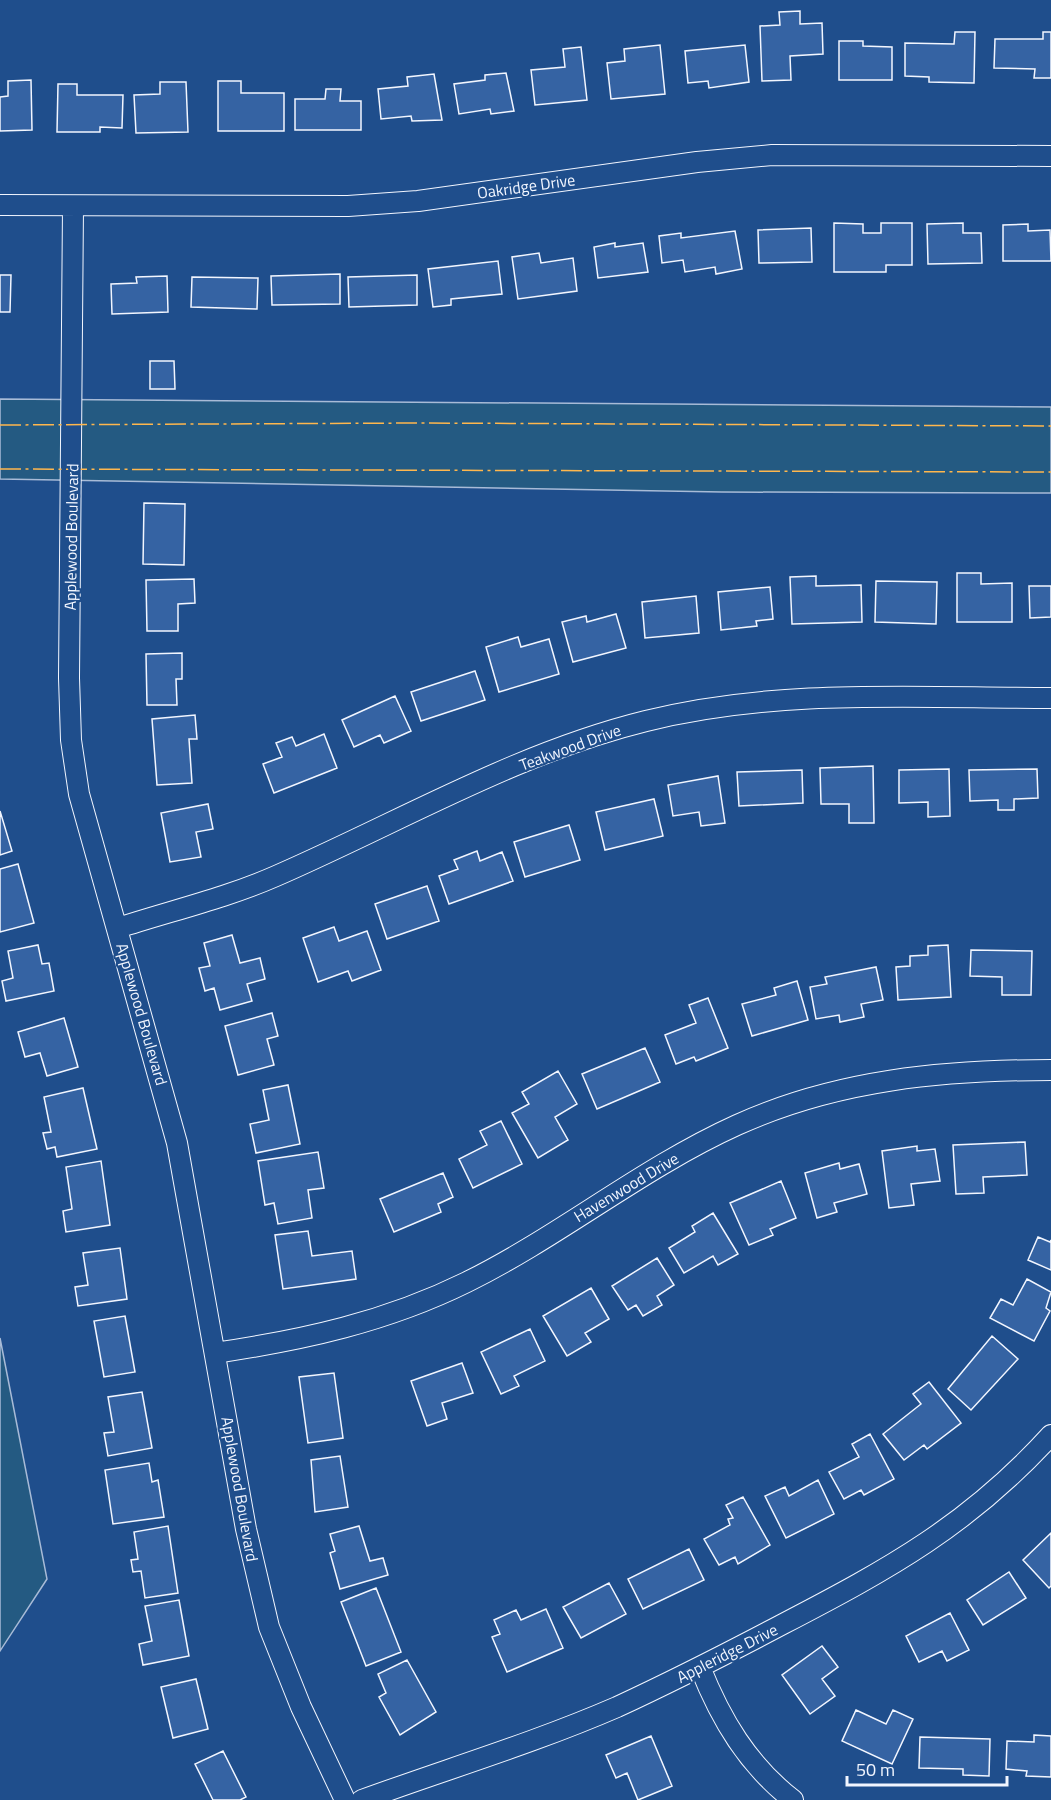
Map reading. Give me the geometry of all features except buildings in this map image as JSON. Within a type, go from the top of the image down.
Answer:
[{"type":"street","name":"Oakridge Drive","points":[[0,205],[348,206],[418,201],[697,162],[772,155],[1051,156]]},
{"type":"street","name":"Applewood Boulevard","points":[[73,207],[69,678],[71,740],[85,818],[177,1143],[246,1529],[269,1627],[301,1707],[345,1800]]},
{"type":"street","name":"Teakwood Drive","points":[[118,928],[274,878],[536,756],[648,720],[758,700],[1051,698]]},
{"type":"street","name":"Havenwood Drive","points":[[215,1353],[330,1333],[382,1318],[429,1300],[502,1263],[676,1155],[738,1124],[811,1098],[879,1081],[941,1073],[1051,1070]]},
{"type":"street","name":"Appleridge Drive","points":[[362,1800],[564,1728],[700,1667],[909,1556],[987,1498],[1051,1435]]},
{"type":"street","points":[[700,1667],[732,1735],[753,1762],[794,1800]]},
{"type":"shaded area","points":[[0,399],[1051,407],[1051,493],[722,492],[0,479]]},
{"type":"shaded area","points":[[0,1338],[47,1579],[0,1651]]},
{"type":"power","points":[[0,425],[419,423],[1051,426]]},
{"type":"power","points":[[0,469],[1051,472]]}]
